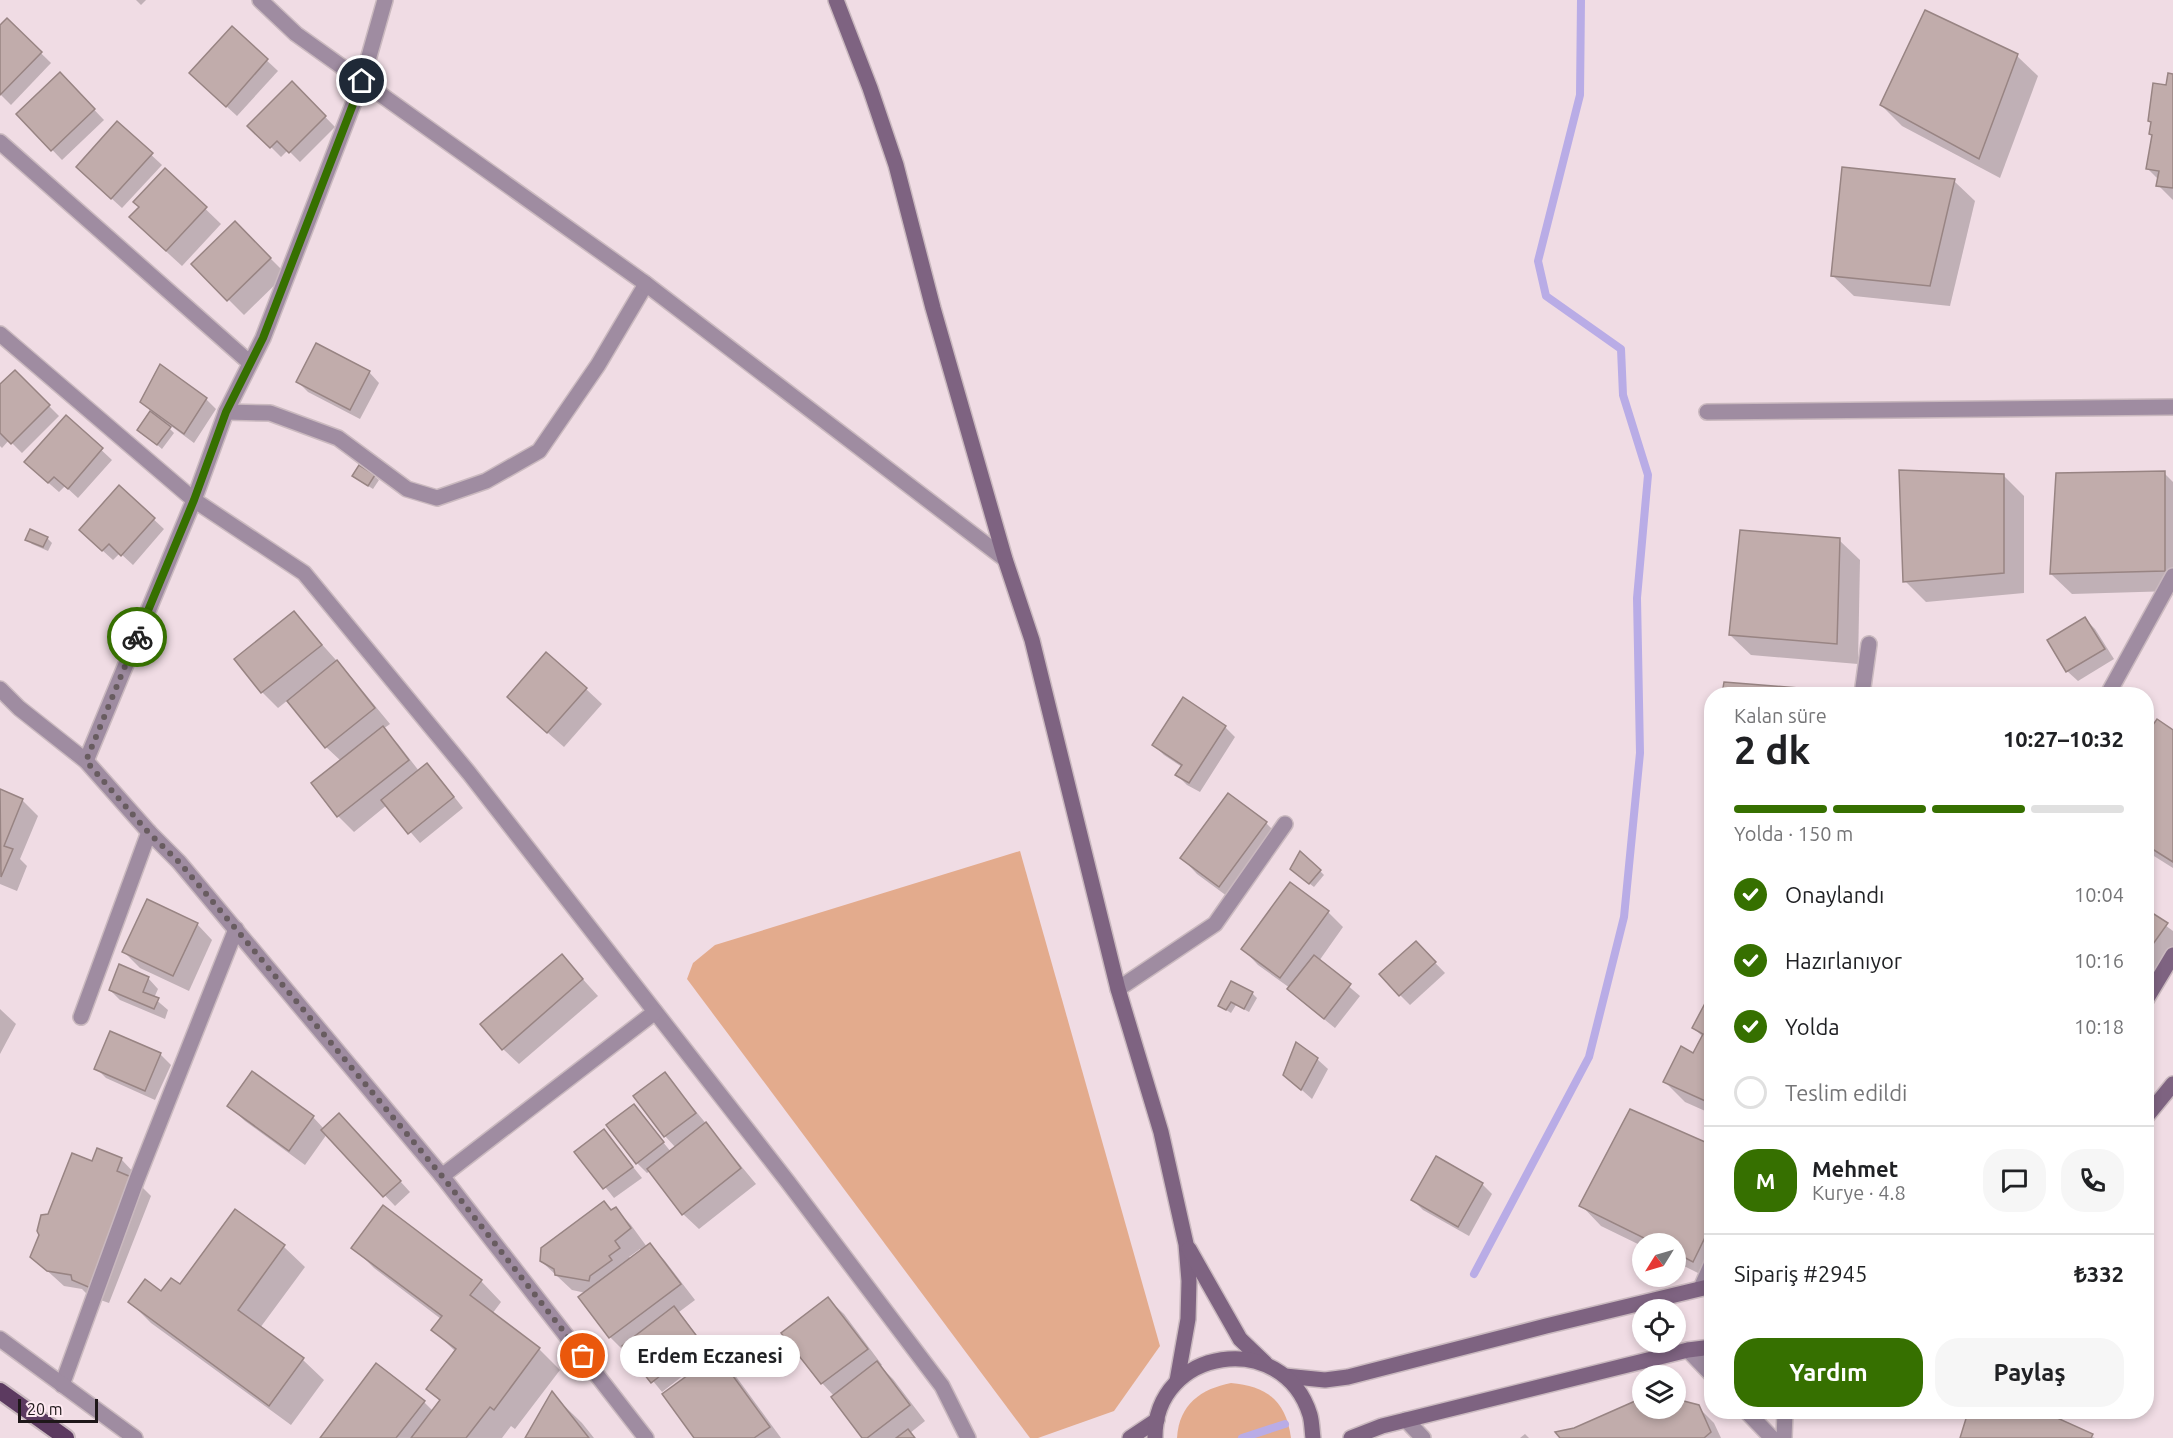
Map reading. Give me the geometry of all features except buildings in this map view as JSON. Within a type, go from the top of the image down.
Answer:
[{"type":"highway","points":[[0,1391],[66,1438]]},
{"type":"main road","points":[[836,0],[870,88],[896,165],[933,308],[1005,559],[1032,640],[1119,988],[1161,1132],[1186,1244],[1190,1281],[1188,1319],[1177,1382]]},
{"type":"main road","points":[[2154,987],[2173,955]]},
{"type":"main road","points":[[2154,1107],[2173,1084]]},
{"type":"main road","points":[[1186,1244],[1240,1339],[1265,1364],[1285,1376],[1301,1395],[1311,1416],[1313,1438]]},
{"type":"main road","points":[[1285,1376],[1325,1380],[1348,1377],[1704,1288]]},
{"type":"main road","points":[[1351,1438],[1382,1426],[1688,1350],[1704,1348]]},
{"type":"main road","points":[[1155,1438],[1157,1420],[1166,1395],[1177,1382],[1196,1367],[1218,1359],[1242,1358],[1265,1364]]},
{"type":"main road","points":[[1130,1438],[1157,1420]]},
{"type":"street","points":[[260,0],[296,34],[646,284],[1005,559]]},
{"type":"street","points":[[86,761],[194,500],[226,412],[263,338],[362,81],[385,0]]},
{"type":"street","points":[[0,142],[250,363]]},
{"type":"street","points":[[226,412],[270,413],[338,438],[407,489],[437,498],[486,481],[539,451],[598,365],[646,284]]},
{"type":"street","points":[[0,334],[194,500],[304,573],[469,773],[795,1191],[942,1386],[968,1438]]},
{"type":"street","points":[[1707,412],[2173,407]]},
{"type":"street","points":[[2112,687],[2173,576]]},
{"type":"street","points":[[1863,687],[1869,644]]},
{"type":"street","points":[[0,689],[19,708],[86,761],[148,832],[179,862],[442,1176],[646,1438]]},
{"type":"street","points":[[1119,988],[1215,924],[1285,824]]},
{"type":"street","points":[[81,1017],[148,832]]},
{"type":"street","points":[[62,1385],[138,1179],[236,929]]},
{"type":"street","points":[[442,1176],[655,1012]]},
{"type":"street","points":[[0,1339],[135,1438]]},
{"type":"street","points":[[1688,1350],[1704,1367]]},
{"type":"street","points":[[1754,1419],[1772,1438]]},
{"type":"street","points":[[1784,1438],[1785,1419]]},
{"type":"street","points":[[1406,1420],[1423,1438]]},
{"type":"shaded area","points":[[1020,851],[1160,1346],[1114,1411],[1038,1438],[1030,1438],[687,979],[693,963],[715,945]]},
{"type":"shaded area","points":[[1231,1383],[1255,1388],[1273,1398],[1285,1414],[1291,1438],[1177,1438],[1182,1416],[1187,1407],[1210,1389]]},
{"type":"waterway","points":[[1474,1274],[1589,1057],[1624,917],[1640,753],[1637,598],[1648,475],[1623,395],[1621,349],[1546,296],[1538,261],[1580,95],[1581,0]]},
{"type":"waterway","points":[[1242,1438],[1285,1424]]},
{"type":"way so far","points":[[137,637],[86,761],[148,832],[179,862],[236,929],[442,1176],[583,1356]]},
{"type":"place","name":"Erdem Eczanesi","points":[[583,1356]]},
{"type":"route","points":[[137,637],[194,500],[226,412],[263,338],[362,81]]}]
